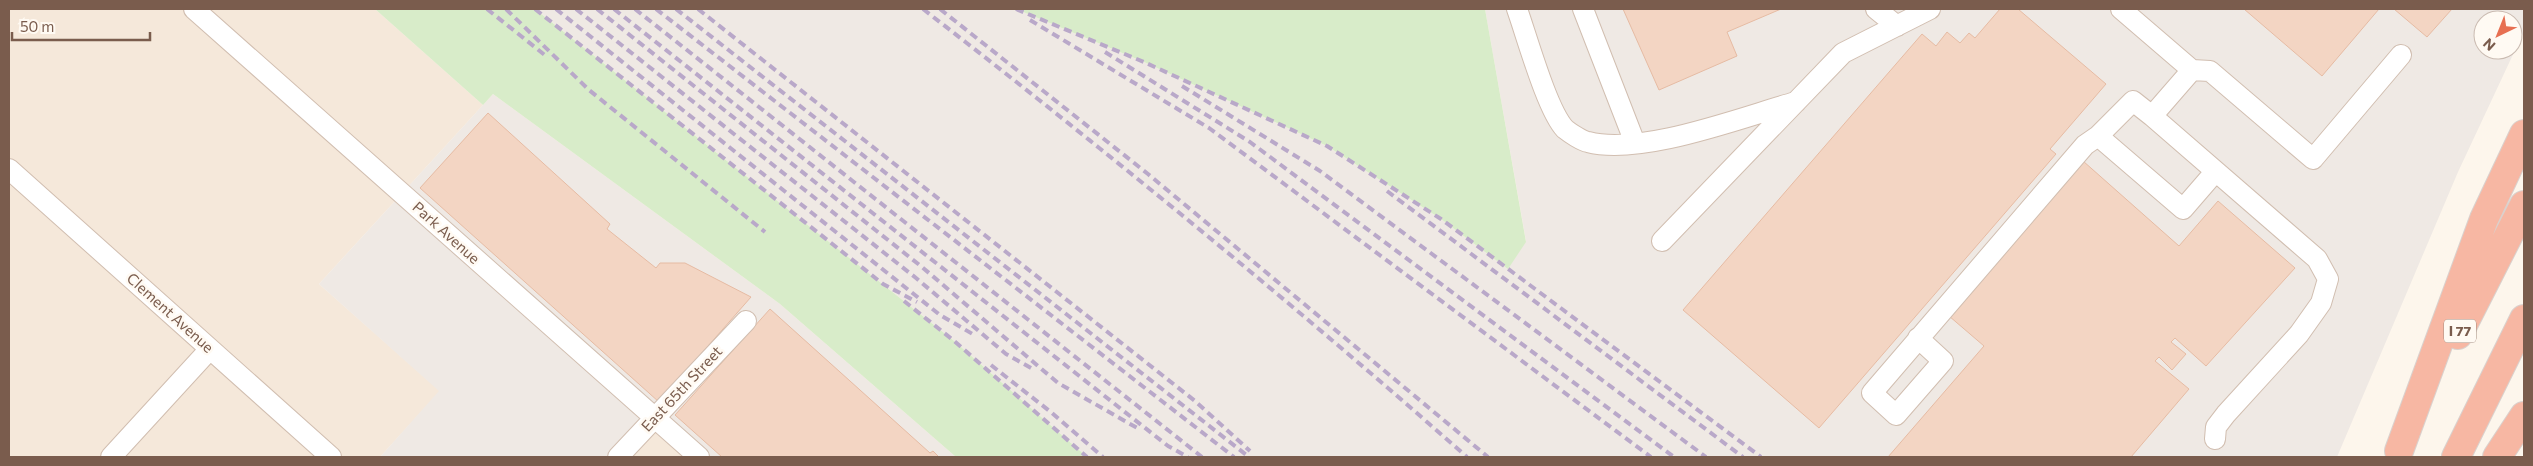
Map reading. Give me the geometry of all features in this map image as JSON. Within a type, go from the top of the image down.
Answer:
[{"type":"highway","points":[[2397,454],[2484,220],[2524,134]]},
{"type":"highway","name":"I 77","points":[[2397,454],[2524,205]]},
{"type":"highway","points":[[2456,457],[2524,319]]},
{"type":"highway","points":[[2497,457],[2524,416]]},
{"type":"street","name":"Park Avenue","points":[[194,9],[699,457]]},
{"type":"street","points":[[1517,9],[1551,106],[1565,128],[1587,142],[1635,143],[1668,139],[1796,102]]},
{"type":"street","points":[[1583,9],[1635,143]]},
{"type":"street","points":[[1876,9],[1896,26]]},
{"type":"street","points":[[1662,241],[1843,53],[1930,9]]},
{"type":"street","points":[[2121,9],[2192,70],[2210,71],[2314,159],[2401,55]]},
{"type":"street","points":[[2152,116],[2192,70]]},
{"type":"street","points":[[1918,338],[2085,144],[2098,136],[2134,101],[2317,259],[2328,279],[2321,304],[2299,334],[2226,414],[2216,428],[2215,440]]},
{"type":"street","points":[[2098,136],[2183,209],[2215,172]]},
{"type":"street","name":"Clement Avenue","points":[[9,170],[331,457]]},
{"type":"street","name":"East 65th Street","points":[[618,457],[746,321]]},
{"type":"street","points":[[111,457],[210,349]]},
{"type":"shaded area","points":[[9,9],[375,9],[483,105],[319,284],[440,391],[380,457],[9,457]]},
{"type":"shaded area","points":[[535,9],[1016,9],[1144,62],[1327,146],[1441,219],[1508,268],[1526,241],[1485,9],[2524,9],[2523,33],[2523,10],[2473,10],[2473,60],[2510,60],[2458,172],[2337,457],[1087,457],[953,340]]},
{"type":"shaded area","points":[[493,94],[780,304],[956,457],[699,457],[654,419],[618,457],[380,457],[439,391],[319,284]]},
{"type":"shaded area","points":[[654,419],[699,457],[618,457]]},
{"type":"green space","points":[[375,9],[535,9],[953,340],[1087,457],[956,457],[780,304],[493,94],[483,105]]},
{"type":"green space","points":[[1016,9],[1485,9],[1526,242],[1508,269],[1441,219],[1327,146],[1144,62]]},
{"type":"building","points":[[1623,9],[1781,9],[1727,32],[1737,56],[1659,90]]},
{"type":"building","points":[[2000,9],[2018,9],[2106,84],[2050,149],[2056,154],[1819,428],[1683,310],[1922,34],[1936,46],[1947,32],[1960,43],[1969,33],[1975,38]]},
{"type":"building","points":[[2244,9],[2379,9],[2322,76]]},
{"type":"building","points":[[2394,9],[2452,9],[2427,37]]},
{"type":"building","points":[[488,113],[610,224],[607,229],[656,268],[660,263],[685,263],[751,297],[659,402],[420,188]]},
{"type":"building","points":[[2083,161],[2179,246],[2218,201],[2295,268],[2206,366],[2175,338],[2171,342],[2186,354],[2172,370],[2159,357],[2155,361],[2189,389],[2131,457],[1888,457],[1984,346],[1949,316]]},
{"type":"building","points":[[770,309],[930,453],[933,451],[939,457],[722,457],[675,415]]},
{"type":"railway","points":[[487,9],[546,56]]},
{"type":"railway","points":[[506,9],[589,90],[765,232]]},
{"type":"railway","points":[[535,9],[883,284],[917,302]]},
{"type":"railway","points":[[556,9],[940,315],[976,336]]},
{"type":"railway","points":[[576,9],[916,278],[1006,354],[1031,368]]},
{"type":"railway","points":[[597,9],[922,267],[1058,383],[1139,429]]},
{"type":"railway","points":[[614,9],[1168,446],[1188,457]]},
{"type":"railway","points":[[635,9],[1202,457]]},
{"type":"railway","points":[[656,9],[1234,457]]},
{"type":"railway","points":[[676,9],[1249,457]]},
{"type":"railway","points":[[698,9],[1195,401],[1250,451]]},
{"type":"railway","points":[[923,9],[1199,229],[1467,457]]},
{"type":"railway","points":[[940,9],[1148,174],[1488,457]]},
{"type":"railway","points":[[1016,9],[1144,62],[1327,146],[1441,219],[1761,457]]},
{"type":"railway","points":[[1030,20],[1209,128],[1651,457]]},
{"type":"railway","points":[[1105,52],[1250,142],[1674,457]]},
{"type":"railway","points":[[1182,86],[1320,171],[1706,457]]},
{"type":"railway","points":[[1387,191],[1743,457]]},
{"type":"railway","points":[[904,301],[953,340],[1087,457]]},
{"type":"railway","points":[[991,365],[1052,413],[1103,457]]}]
